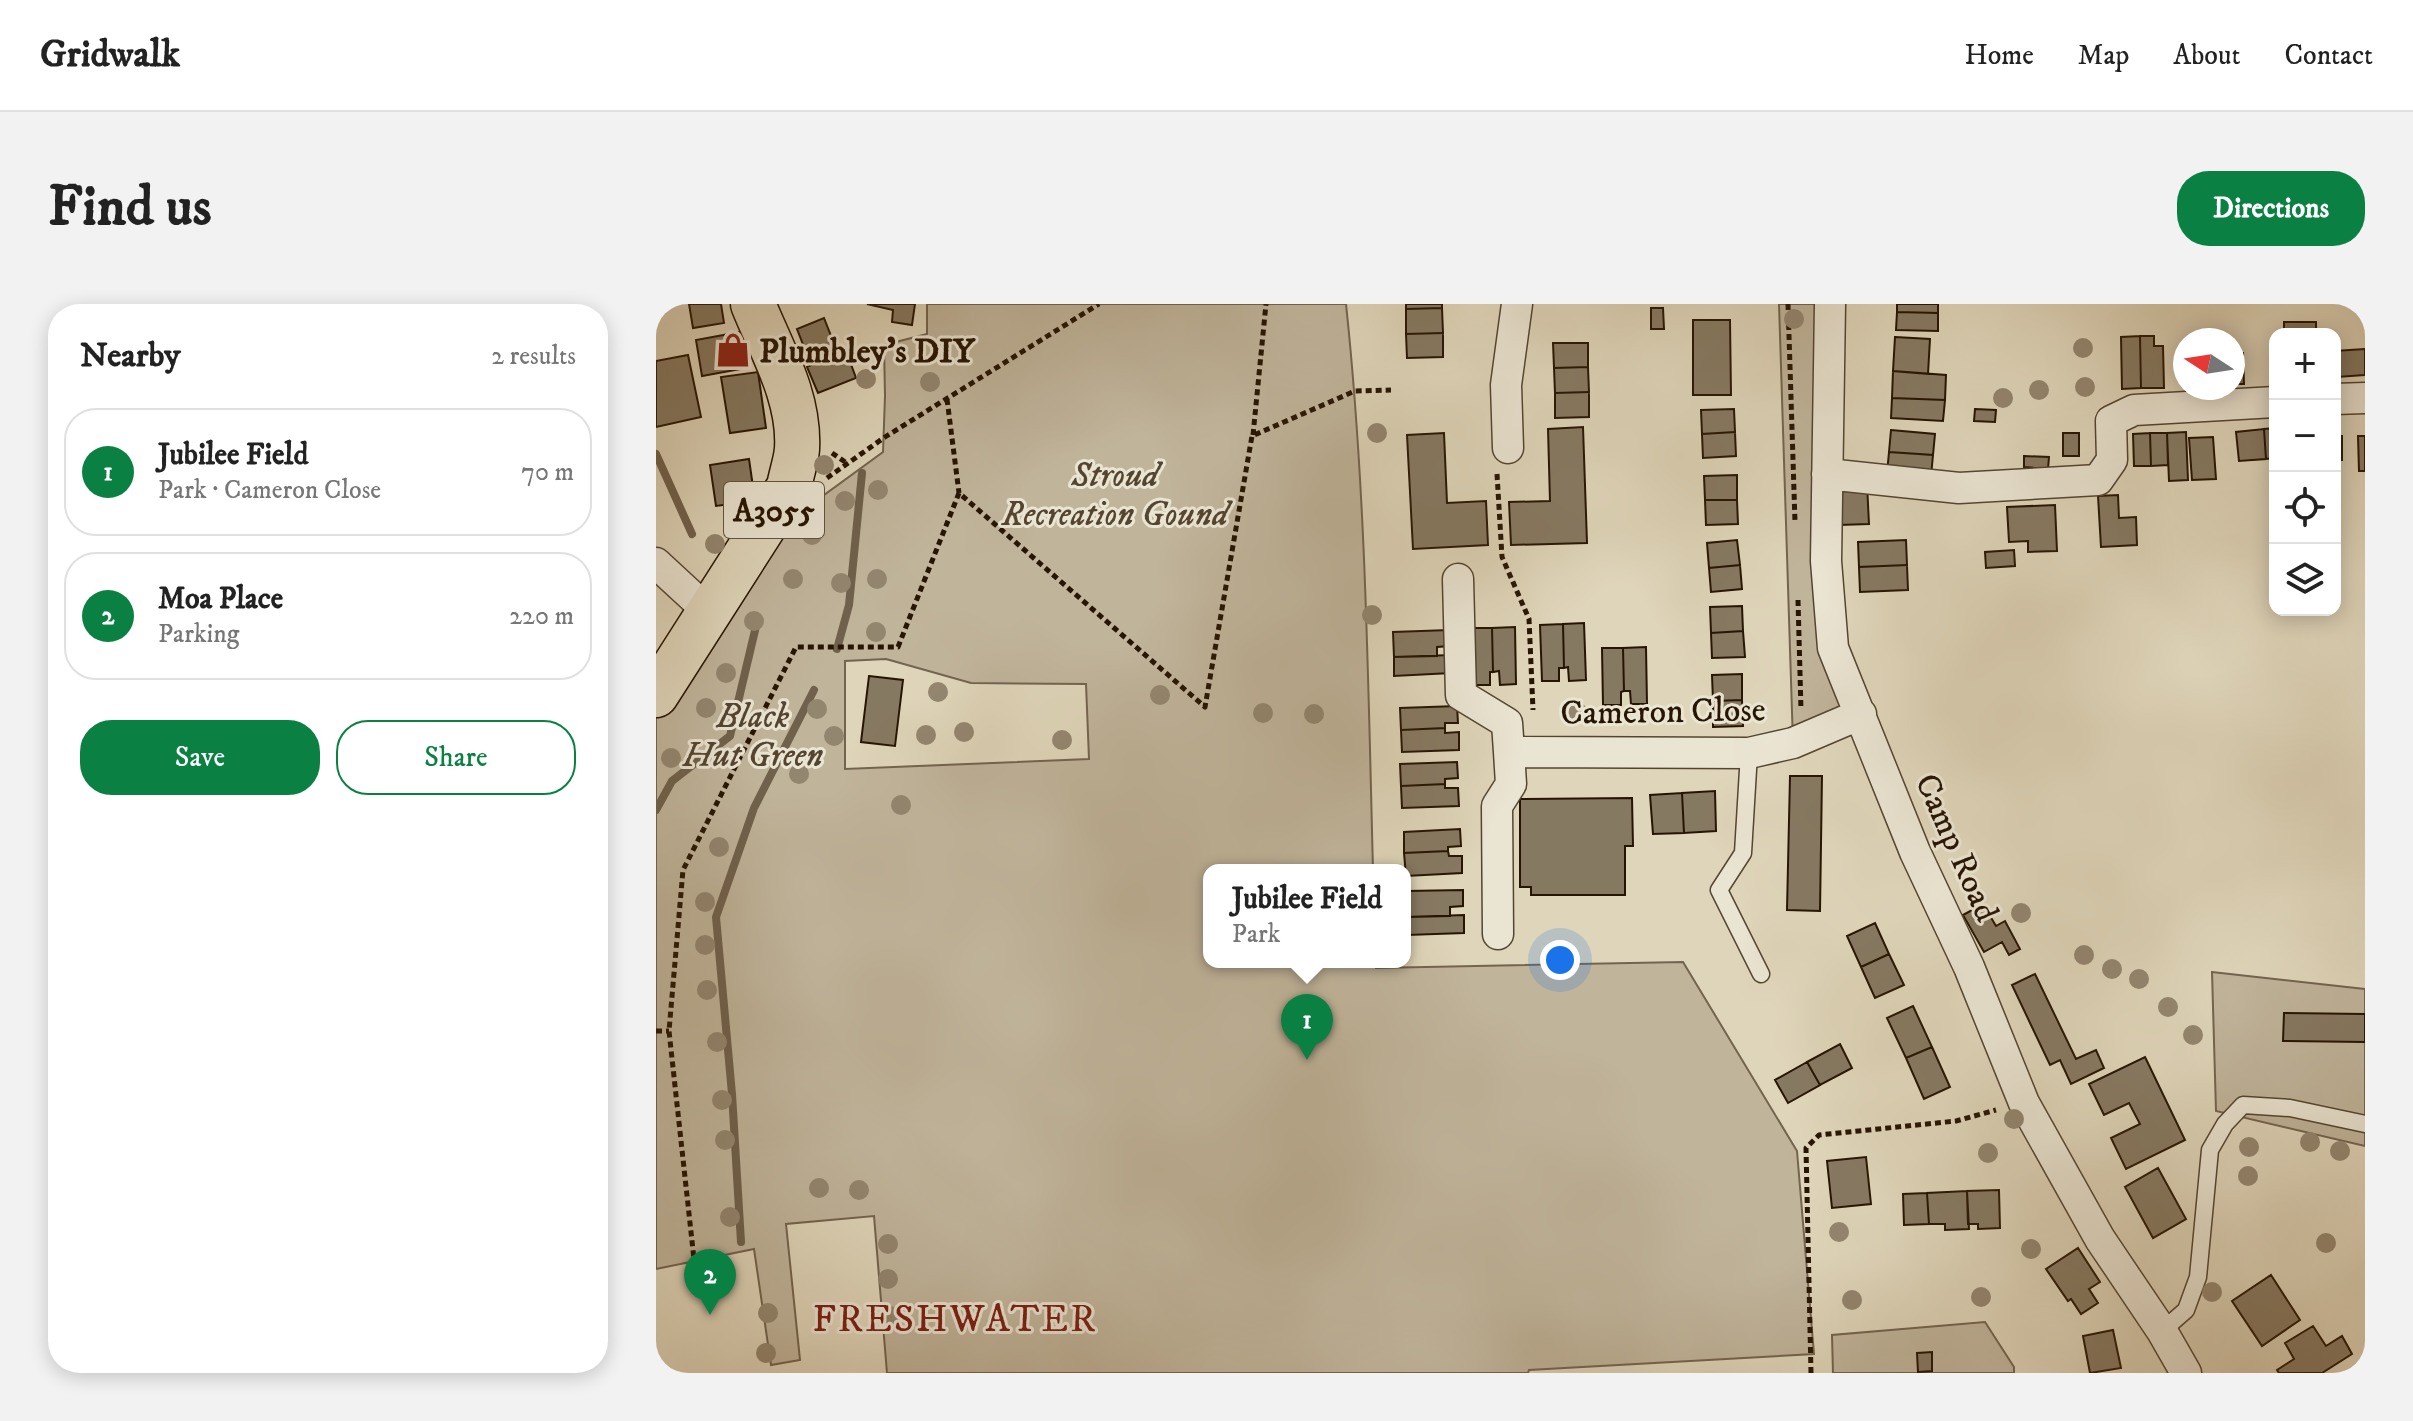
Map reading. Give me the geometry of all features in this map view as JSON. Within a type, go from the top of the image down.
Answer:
[{"type":"main road","name":"A3055","points":[[656,695],[789,487],[797,450],[789,392],[780,363],[753,304]]},
{"type":"street","points":[[1508,448],[1506,385],[1517,304]]},
{"type":"street","name":"Camp Road","points":[[1830,304],[1826,561],[1833,648],[1915,852],[1969,967],[2024,1103],[2100,1239],[2162,1331],[2186,1373]]},
{"type":"street","points":[[2341,399],[2365,398]]},
{"type":"street","points":[[1827,474],[1959,488],[2098,480],[2112,460],[2111,421],[2134,410],[2269,402]]},
{"type":"street","points":[[656,563],[709,612]]},
{"type":"street","points":[[1458,579],[1461,695],[1507,723],[1522,751],[1511,784],[1497,806],[1498,934]]},
{"type":"street","name":"Cameron Close","points":[[1522,751],[1749,753],[1793,743],[1861,714]]},
{"type":"lane","points":[[1749,753],[1743,853],[1719,890],[1761,974]]},
{"type":"lane","points":[[2162,1331],[2186,1310],[2198,1277],[2210,1150],[2225,1124],[2243,1105],[2290,1108],[2365,1124]]},
{"type":"path","points":[[823,481],[885,437],[1099,304]]},
{"type":"path","points":[[959,493],[1205,707],[1252,436],[1266,304]]},
{"type":"path","points":[[1252,436],[1355,391],[1391,390]]},
{"type":"path","points":[[698,1296],[669,1031],[683,870],[796,647],[898,647],[959,493],[947,399]]},
{"type":"path","points":[[1508,448],[1497,471],[1502,557],[1529,619],[1522,751]]},
{"type":"path","points":[[656,1031],[669,1031]]},
{"type":"path","points":[[1811,1373],[1806,1148],[1819,1135],[1956,1121],[2024,1103]]},
{"type":"green space","points":[[927,304],[1346,304],[1362,516],[1373,864],[1203,864],[1203,968],[1411,968],[1683,962],[1797,1151],[1814,1354],[1529,1370],[1528,1373],[887,1373],[874,1216],[786,1224],[800,1360],[771,1365],[754,1249],[656,1269],[656,718],[787,522],[883,452],[884,345],[927,334]],"holes":[[[886,659],[971,683],[1086,684],[1089,759],[845,769],[845,661]]]},
{"type":"green space","points":[[1779,304],[1830,304],[1826,561],[1861,714],[1793,743]]},
{"type":"green space","points":[[2212,972],[2365,989],[2365,1146],[2216,1111]]},
{"type":"green space","points":[[1985,1322],[2014,1367],[2014,1373],[1833,1373],[1832,1335]]},
{"type":"building","points":[[689,304],[721,304],[724,323],[693,328]]},
{"type":"building","points":[[867,304],[915,304],[912,325],[892,322],[893,310]]},
{"type":"building","points":[[1406,304],[1442,304],[1442,308],[1406,309]]},
{"type":"building","points":[[1897,304],[1938,304],[1938,313],[1897,312]]},
{"type":"building","points":[[1442,308],[1443,333],[1406,334],[1406,309]]},
{"type":"building","points":[[1651,308],[1663,308],[1664,329],[1651,329]]},
{"type":"building","points":[[1897,312],[1938,313],[1938,331],[1896,330]]},
{"type":"building","points":[[824,318],[837,351],[845,348],[856,378],[818,393],[797,329]]},
{"type":"building","points":[[1693,320],[1730,320],[1731,395],[1693,395]]},
{"type":"building","points":[[2284,322],[2316,322],[2316,328],[2284,328]]},
{"type":"building","points":[[740,332],[746,368],[702,376],[696,340]]},
{"type":"building","points":[[1443,333],[1443,357],[1407,358],[1406,334]]},
{"type":"building","points":[[2140,336],[2154,336],[2154,346],[2163,346],[2164,388],[2141,388]]},
{"type":"building","points":[[2140,336],[2141,388],[2122,389],[2121,337]]},
{"type":"building","points":[[1895,337],[1930,339],[1928,374],[1893,371]]},
{"type":"building","points":[[1553,343],[1588,343],[1588,367],[1554,368]]},
{"type":"building","points":[[2365,349],[2365,375],[2341,377],[2341,351]]},
{"type":"building","points":[[688,355],[701,417],[656,427],[656,361]]},
{"type":"building","points":[[1588,367],[1589,392],[1555,393],[1554,368]]},
{"type":"building","points":[[1893,371],[1946,375],[1945,400],[1892,398]]},
{"type":"building","points":[[758,372],[766,428],[730,433],[721,377]]},
{"type":"building","points":[[1589,392],[1589,417],[1555,418],[1555,393]]},
{"type":"building","points":[[1892,398],[1945,400],[1943,421],[1891,418]]},
{"type":"building","points":[[1734,409],[1735,432],[1702,434],[1701,410]]},
{"type":"building","points":[[1975,409],[1996,410],[1995,422],[1974,421]]},
{"type":"building","points":[[1583,427],[1587,543],[1511,545],[1509,502],[1550,501],[1548,429]]},
{"type":"building","points":[[2264,429],[2269,429],[2269,459],[2266,459]]},
{"type":"building","points":[[2264,429],[2266,459],[2239,461],[2236,432]]},
{"type":"building","points":[[1891,430],[1935,434],[1933,455],[1889,452]]},
{"type":"building","points":[[1735,432],[1736,456],[1703,458],[1702,434]]},
{"type":"building","points":[[2186,432],[2188,480],[2169,481],[2167,433]]},
{"type":"building","points":[[1444,433],[1447,503],[1486,501],[1488,545],[1413,549],[1407,435]]},
{"type":"building","points":[[2063,433],[2079,433],[2079,456],[2063,456]]},
{"type":"building","points":[[2150,433],[2151,466],[2134,466],[2133,434]]},
{"type":"building","points":[[2150,433],[2167,433],[2168,465],[2151,466]]},
{"type":"building","points":[[2358,436],[2365,436],[2365,471],[2359,471]]},
{"type":"building","points":[[2213,437],[2216,479],[2192,480],[2189,438]]},
{"type":"building","points":[[1889,452],[1933,455],[1931,476],[1887,473]]},
{"type":"building","points":[[2024,456],[2049,457],[2048,469],[2024,467]]},
{"type":"building","points":[[749,459],[755,501],[716,506],[710,465]]},
{"type":"building","points":[[1737,475],[1737,500],[1705,500],[1704,476]]},
{"type":"building","points":[[1867,484],[1869,524],[1839,525],[1837,485]]},
{"type":"building","points":[[2118,495],[2119,518],[2136,517],[2137,545],[2101,547],[2098,496]]},
{"type":"building","points":[[1705,500],[1737,500],[1738,524],[1706,525]]},
{"type":"building","points":[[2055,505],[2057,551],[2028,552],[2028,541],[2009,542],[2007,507]]},
{"type":"building","points":[[1737,540],[1740,565],[1709,568],[1707,543]]},
{"type":"building","points":[[1906,540],[1907,565],[1859,567],[1858,542]]},
{"type":"building","points":[[2014,550],[2015,566],[1986,568],[1985,552]]},
{"type":"building","points":[[1740,565],[1742,589],[1711,592],[1709,568]]},
{"type":"building","points":[[1907,565],[1908,590],[1860,592],[1859,567]]},
{"type":"building","points":[[1742,606],[1743,631],[1711,633],[1710,607]]},
{"type":"building","points":[[1584,623],[1586,680],[1569,681],[1568,667],[1564,668],[1563,624]]},
{"type":"building","points":[[1563,624],[1564,668],[1559,668],[1559,681],[1542,681],[1540,625]]},
{"type":"building","points":[[1515,627],[1516,684],[1500,685],[1499,671],[1493,672],[1492,628]]},
{"type":"building","points":[[1471,628],[1492,628],[1493,672],[1490,672],[1490,685],[1472,685]]},
{"type":"building","points":[[1449,630],[1450,646],[1437,647],[1437,656],[1394,657],[1393,632]]},
{"type":"building","points":[[1743,631],[1745,657],[1712,658],[1711,633]]},
{"type":"building","points":[[1646,647],[1647,704],[1631,704],[1630,691],[1624,691],[1623,648]]},
{"type":"building","points":[[1602,648],[1623,648],[1624,691],[1621,692],[1621,705],[1603,705]]},
{"type":"building","points":[[1451,655],[1451,673],[1394,676],[1394,657]]},
{"type":"building","points":[[1742,674],[1742,700],[1713,701],[1712,675]]},
{"type":"building","points":[[869,676],[903,680],[895,746],[861,742]]},
{"type":"building","points":[[1742,700],[1743,726],[1713,727],[1713,701]]},
{"type":"building","points":[[1457,706],[1458,723],[1445,723],[1445,728],[1401,730],[1400,708]]},
{"type":"building","points":[[1445,728],[1445,733],[1459,732],[1459,750],[1402,752],[1401,730]]},
{"type":"building","points":[[1457,762],[1458,778],[1445,779],[1445,784],[1401,786],[1400,764]]},
{"type":"building","points":[[1790,776],[1822,776],[1820,911],[1787,910]]},
{"type":"building","points":[[1445,784],[1445,788],[1458,788],[1459,806],[1402,808],[1401,786]]},
{"type":"building","points":[[1715,791],[1716,831],[1684,833],[1682,793]]},
{"type":"building","points":[[1682,793],[1684,833],[1653,834],[1650,795]]},
{"type":"building","points":[[1632,798],[1633,846],[1625,846],[1625,895],[1531,895],[1531,887],[1520,887],[1520,799]]},
{"type":"building","points":[[1460,829],[1461,846],[1448,847],[1448,851],[1404,853],[1404,832]]},
{"type":"building","points":[[1448,851],[1449,856],[1462,856],[1462,873],[1411,876],[1411,864],[1405,864],[1404,853]]},
{"type":"building","points":[[1463,890],[1463,906],[1450,907],[1450,916],[1411,917],[1411,891]]},
{"type":"building","points":[[1983,904],[1996,926],[2005,921],[2020,949],[2009,955],[2002,942],[1984,952],[1963,915]]},
{"type":"building","points":[[1464,915],[1464,933],[1411,935],[1411,917]]},
{"type":"building","points":[[1875,923],[1889,954],[1861,967],[1847,936]]},
{"type":"building","points":[[1889,954],[1904,985],[1875,998],[1861,967]]},
{"type":"building","points":[[2035,974],[2076,1059],[2096,1050],[2104,1068],[2071,1084],[2060,1060],[2050,1065],[2012,985]]},
{"type":"building","points":[[1913,1006],[1932,1047],[1906,1058],[1887,1018]]},
{"type":"building","points":[[2284,1013],[2365,1014],[2365,1042],[2283,1041]]},
{"type":"building","points":[[1840,1044],[1852,1068],[1820,1085],[1807,1062]]},
{"type":"building","points":[[1932,1047],[1950,1087],[1924,1099],[1906,1058]]},
{"type":"building","points":[[2145,1057],[2185,1140],[2126,1169],[2111,1138],[2140,1124],[2129,1103],[2104,1115],[2089,1084]]},
{"type":"building","points":[[1807,1062],[1820,1085],[1788,1103],[1775,1080]]},
{"type":"building","points":[[1866,1157],[1871,1204],[1832,1208],[1827,1161]]},
{"type":"building","points":[[2158,1168],[2186,1219],[2153,1238],[2125,1187]]},
{"type":"building","points":[[1999,1190],[2000,1228],[1978,1229],[1978,1224],[1968,1224],[1967,1191]]},
{"type":"building","points":[[1967,1191],[1969,1229],[1945,1230],[1945,1224],[1929,1224],[1927,1193]]},
{"type":"building","points":[[1927,1193],[1929,1224],[1904,1225],[1903,1194]]},
{"type":"building","points":[[2078,1248],[2100,1282],[2089,1289],[2098,1303],[2081,1314],[2046,1269]]},
{"type":"building","points":[[2271,1275],[2300,1320],[2262,1346],[2232,1301]]},
{"type":"building","points":[[2313,1326],[2326,1346],[2342,1336],[2352,1354],[2322,1373],[2279,1373],[2277,1370],[2294,1359],[2285,1343]]},
{"type":"building","points":[[2113,1330],[2121,1368],[2090,1373],[2083,1336]]},
{"type":"building","points":[[1932,1352],[1932,1371],[1918,1372],[1917,1353]]},
{"type":"waterway","points":[[656,454],[692,534]]},
{"type":"waterway","points":[[837,649],[849,605],[862,473]]},
{"type":"waterway","points":[[656,810],[672,781],[730,736],[757,622]]},
{"type":"waterway","points":[[741,1242],[716,917],[754,808],[814,690]]},
{"type":"place","name":"Plumbley's DIY","points":[[733,350]]},
{"type":"place","name":"Jubilee Field","points":[[1307,1060]]},
{"type":"place","name":"Moa Place","points":[[710,1315]]},
{"type":"district","name":"FRESHWATER","points":[[955,1318]]},
{"type":"park label","name":"Stroud Recreation Gound","points":[[1115,494]]},
{"type":"park label","name":"Black Hut Green","points":[[753,734]]}]
